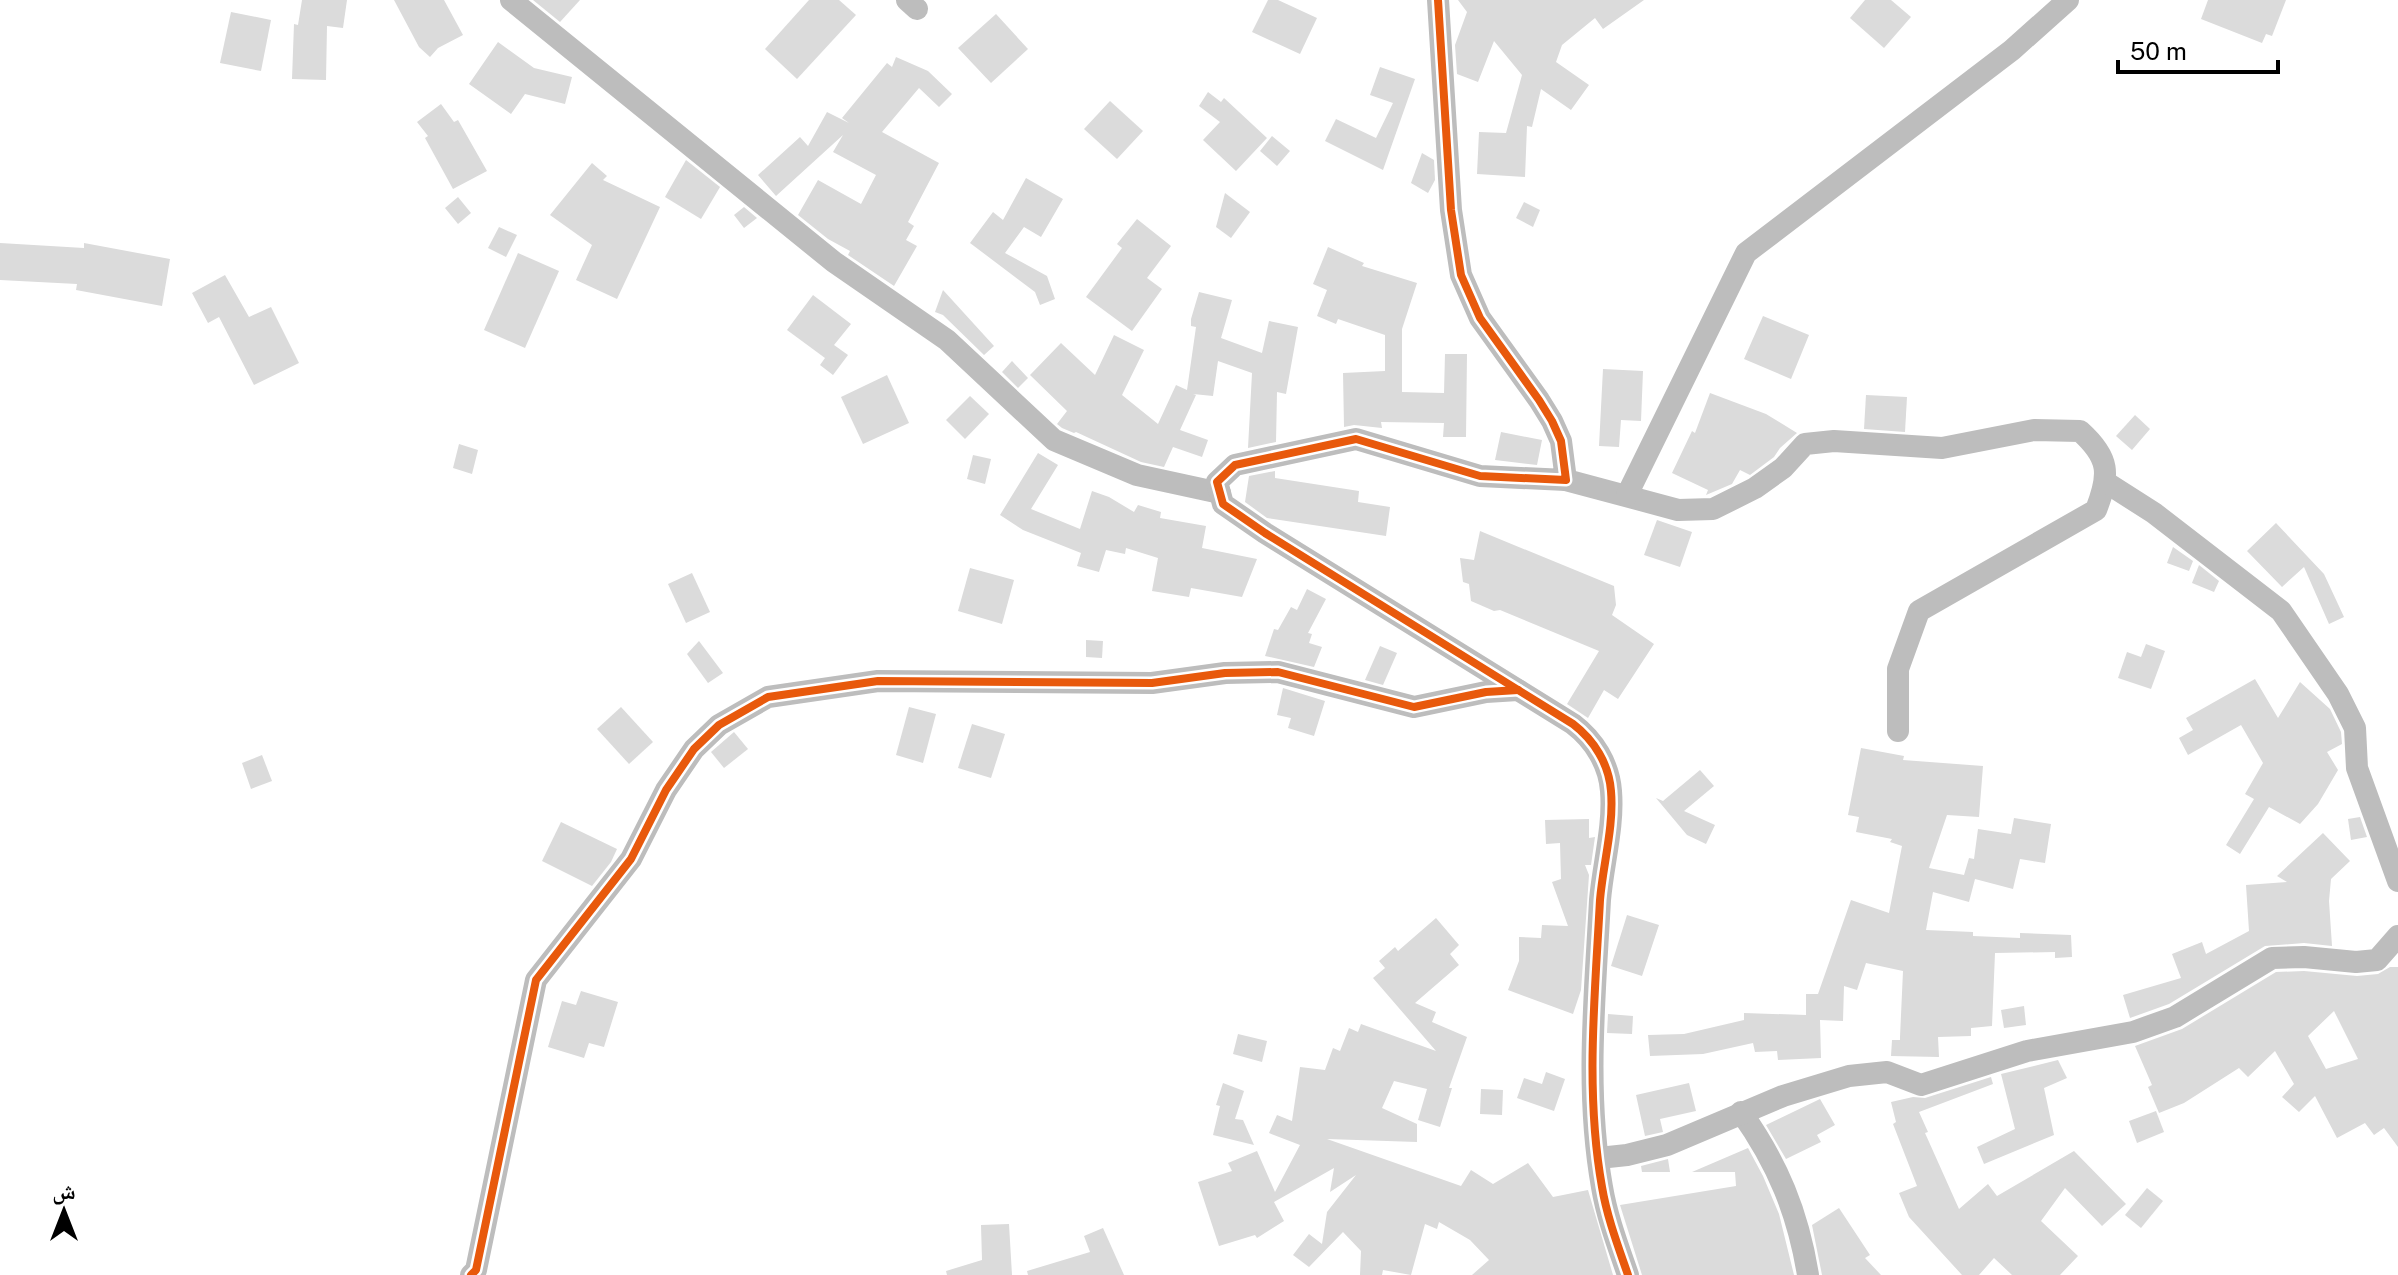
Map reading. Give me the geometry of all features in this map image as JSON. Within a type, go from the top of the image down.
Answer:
[{"type":"street","points":[[511,0],[834,262],[947,340],[1054,440],[1137,475],[1220,493]]},
{"type":"street","points":[[1438,0],[1451,210],[1461,275],[1480,318],[1552,421],[1561,441],[1566,480]]},
{"type":"street","points":[[1627,495],[1746,253],[2012,50],[2068,0]]},
{"type":"street","points":[[1628,1275],[1609,1215],[1599,1158],[1591,1077],[1601,891],[1607,854],[1611,787],[1602,758],[1590,737],[1223,504],[1217,482],[1235,465],[1356,439],[1480,476],[1566,480],[1678,510],[1713,509],[1755,488],[1783,468],[1805,444],[1834,441],[1942,448],[2034,430],[2080,431],[2104,459],[2107,483],[2096,510],[1919,611],[1898,669],[1898,731]]},
{"type":"street","points":[[2107,483],[2154,513],[2281,611],[2338,694],[2355,728],[2357,768],[2398,881]]},
{"type":"street","points":[[471,1275],[476,1270],[536,980],[631,859],[666,790],[694,749],[719,725],[768,697],[878,681],[1152,683],[1225,673],[1278,672],[1414,707],[1486,692],[1518,690]]},
{"type":"street","points":[[1599,1158],[1667,1145],[1741,1112],[1849,1076],[1887,1072],[1921,1085],[2027,1051],[2133,1032],[2175,1017],[2272,958],[2377,960],[2398,936]]},
{"type":"street","points":[[1741,1112],[1765,1146],[1798,1221],[1808,1275]]},
{"type":"building","points":[[302,0],[347,0],[343,28],[327,26],[326,80],[292,79],[294,24],[298,25]]},
{"type":"building","points":[[394,0],[444,0],[463,35],[438,48],[430,57],[419,47]]},
{"type":"building","points":[[533,0],[580,0],[560,22]]},
{"type":"building","points":[[809,0],[839,0],[856,15],[797,79],[765,49]]},
{"type":"building","points":[[1268,0],[1278,0],[1317,18],[1300,54],[1252,32]]},
{"type":"building","points":[[1458,0],[1644,0],[1603,29],[1595,18],[1562,45],[1556,62],[1589,85],[1571,110],[1541,89],[1532,127],[1527,126],[1525,177],[1477,174],[1479,132],[1506,133],[1522,75],[1494,41],[1478,82],[1457,74],[1455,45],[1467,12]]},
{"type":"building","points":[[1865,0],[1891,0],[1911,17],[1884,48],[1850,18]]},
{"type":"building","points":[[2208,0],[2286,0],[2272,36],[2266,34],[2262,43],[2201,19]]},
{"type":"building","points":[[231,12],[271,20],[261,71],[220,63]]},
{"type":"building","points":[[996,14],[1028,49],[991,83],[958,48]]},
{"type":"building","points":[[498,42],[534,68],[572,77],[565,104],[525,94],[511,114],[469,84]]},
{"type":"building","points":[[896,57],[928,71],[952,94],[939,107],[919,88],[882,132],[939,163],[908,222],[914,226],[906,240],[917,246],[894,286],[848,255],[850,251],[828,239],[798,215],[818,180],[861,204],[876,175],[833,152],[843,135],[776,196],[758,175],[800,137],[808,146],[827,112],[849,123],[842,118],[887,63],[892,67]]},
{"type":"building","points":[[1380,67],[1415,79],[1383,170],[1325,141],[1336,119],[1376,138],[1393,103],[1370,95]]},
{"type":"building","points":[[1208,92],[1221,102],[1224,98],[1267,138],[1236,171],[1203,140],[1220,122],[1199,106]]},
{"type":"building","points":[[1110,101],[1143,131],[1117,159],[1084,129]]},
{"type":"building","points":[[441,104],[454,122],[458,120],[487,171],[453,189],[425,138],[428,136],[417,122]]},
{"type":"building","points":[[1272,136],[1290,151],[1277,166],[1260,151]]},
{"type":"building","points":[[1422,153],[1434,160],[1435,180],[1428,193],[1411,183]]},
{"type":"building","points":[[686,160],[720,187],[701,219],[665,197]]},
{"type":"building","points":[[592,163],[607,176],[603,180],[660,207],[617,299],[576,280],[592,245],[550,215]]},
{"type":"building","points":[[1026,178],[1063,199],[1041,237],[1024,227],[1005,253],[1047,276],[1055,299],[1040,305],[1035,292],[970,243],[993,212],[1003,220]]},
{"type":"building","points":[[1225,193],[1250,212],[1231,238],[1216,227]]},
{"type":"building","points":[[458,197],[471,213],[458,224],[445,208]]},
{"type":"building","points":[[1524,202],[1540,210],[1533,227],[1516,218]]},
{"type":"building","points":[[744,207],[757,218],[744,228],[734,215]]},
{"type":"building","points":[[1137,219],[1171,246],[1147,278],[1162,289],[1132,331],[1086,297],[1122,248],[1117,244]]},
{"type":"building","points":[[499,227],[517,235],[506,257],[488,248]]},
{"type":"building","points":[[0,243],[84,248],[84,243],[170,259],[162,306],[76,290],[77,284],[0,280]]},
{"type":"building","points":[[1328,247],[1364,263],[1362,266],[1417,283],[1402,329],[1402,392],[1444,393],[1445,354],[1467,354],[1466,437],[1443,437],[1444,423],[1381,422],[1382,428],[1344,427],[1343,373],[1385,371],[1385,335],[1338,319],[1336,324],[1317,316],[1327,290],[1313,284]]},
{"type":"building","points":[[518,253],[559,271],[525,348],[484,330]]},
{"type":"building","points":[[225,275],[249,317],[271,307],[299,363],[254,385],[219,317],[208,323],[192,293]]},
{"type":"building","points":[[943,290],[994,346],[984,355],[943,315],[935,312]]},
{"type":"building","points":[[1199,292],[1232,300],[1221,338],[1262,353],[1269,321],[1298,327],[1286,394],[1277,392],[1276,442],[1248,448],[1252,373],[1218,361],[1213,396],[1193,394],[1196,395],[1180,430],[1208,440],[1202,457],[1173,447],[1164,467],[1141,462],[1057,424],[1067,411],[1030,375],[1061,343],[1095,375],[1114,335],[1144,350],[1122,395],[1158,424],[1176,385],[1187,390],[1196,327],[1191,326],[1191,319]]},
{"type":"building","points":[[813,295],[851,324],[834,345],[848,355],[833,375],[820,365],[825,358],[787,330]]},
{"type":"building","points":[[1763,316],[1809,335],[1791,379],[1744,359]]},
{"type":"building","points":[[1012,361],[1028,378],[1018,388],[1002,372]]},
{"type":"building","points":[[1603,369],[1643,371],[1641,421],[1621,420],[1619,447],[1599,446]]},
{"type":"building","points":[[887,375],[909,423],[863,444],[841,397]]},
{"type":"building","points":[[1710,393],[1766,414],[1797,433],[1774,457],[1750,475],[1740,470],[1732,484],[1706,495],[1708,490],[1672,473],[1692,431],[1695,433]]},
{"type":"building","points":[[1866,395],[1907,397],[1905,432],[1864,429]]},
{"type":"building","points":[[970,396],[989,414],[965,439],[946,420]]},
{"type":"building","points":[[2135,415],[2150,429],[2132,450],[2116,436]]},
{"type":"building","points":[[1501,432],[1542,440],[1537,465],[1495,460]]},
{"type":"building","points":[[459,444],[478,450],[472,474],[453,468]]},
{"type":"building","points":[[1038,453],[1058,465],[1031,509],[1080,529],[1092,491],[1134,512],[1138,505],[1161,512],[1160,518],[1206,526],[1202,548],[1257,559],[1242,597],[1191,588],[1189,597],[1152,591],[1158,558],[1126,548],[1125,554],[1106,550],[1099,572],[1077,566],[1081,553],[1023,530],[1000,515]]},
{"type":"building","points":[[973,455],[991,459],[985,484],[967,479]]},
{"type":"building","points":[[1275,471],[1275,478],[1359,491],[1358,502],[1390,507],[1386,536],[1267,518],[1245,502],[1249,476]]},
{"type":"building","points":[[1657,520],[1692,532],[1680,567],[1644,555]]},
{"type":"building","points":[[2276,523],[2324,574],[2344,617],[2329,624],[2304,567],[2282,587],[2247,551]]},
{"type":"building","points":[[1480,531],[1614,586],[1616,605],[1612,615],[1654,644],[1618,699],[1604,690],[1588,718],[1567,704],[1599,651],[1471,601],[1469,584],[1463,582],[1460,558],[1474,560]]},
{"type":"building","points":[[2173,547],[2193,561],[2189,571],[2167,563]]},
{"type":"building","points":[[2199,565],[2219,581],[2214,592],[2192,583]]},
{"type":"building","points":[[970,568],[1014,580],[1002,624],[958,611]]},
{"type":"building","points":[[692,573],[710,612],[686,623],[668,584]]},
{"type":"building","points":[[1307,589],[1326,599],[1308,633],[1312,634],[1309,643],[1322,647],[1314,667],[1265,656],[1274,629],[1278,630],[1291,607],[1297,610]]},
{"type":"building","points":[[1086,640],[1103,641],[1102,658],[1086,657]]},
{"type":"building","points":[[699,641],[723,673],[708,683],[687,654]]},
{"type":"building","points":[[2146,644],[2165,651],[2151,689],[2118,678],[2127,652],[2141,657]]},
{"type":"building","points":[[1380,646],[1397,653],[1383,685],[1365,680]]},
{"type":"building","points":[[2255,679],[2278,718],[2300,682],[2330,709],[2341,732],[2342,744],[2327,752],[2338,770],[2318,804],[2300,824],[2269,807],[2240,854],[2226,845],[2254,799],[2245,794],[2263,763],[2241,725],[2188,755],[2179,738],[2193,730],[2186,718]]},
{"type":"building","points":[[1283,688],[1325,701],[1314,736],[1288,728],[1291,718],[1277,715]]},
{"type":"building","points":[[621,707],[653,742],[629,764],[597,729]]},
{"type":"building","points":[[909,707],[936,714],[923,763],[896,755]]},
{"type":"building","points":[[972,724],[1005,734],[991,778],[958,768]]},
{"type":"building","points":[[734,732],[748,749],[724,768],[711,752]]},
{"type":"building","points":[[1861,748],[1904,756],[1903,760],[1983,766],[1979,817],[1947,815],[1929,868],[1964,875],[1969,858],[1974,859],[1978,829],[2011,834],[2014,818],[2051,824],[2045,863],[2020,859],[2013,889],[1975,879],[1969,902],[1933,892],[1926,930],[2020,938],[2020,933],[2071,935],[2072,957],[2055,958],[2055,952],[1995,953],[1992,1026],[1971,1028],[1971,1036],[1938,1037],[1939,1057],[1891,1056],[1892,1040],[1900,1040],[1903,971],[1866,963],[1857,990],[1844,986],[1843,1021],[1820,1020],[1821,1058],[1778,1060],[1777,1051],[1755,1052],[1753,1043],[1703,1054],[1650,1056],[1648,1035],[1684,1034],[1744,1020],[1744,1013],[1806,1015],[1806,994],[1818,994],[1851,900],[1889,913],[1902,846],[1890,842],[1892,839],[1856,832],[1859,817],[1848,815]]},
{"type":"building","points":[[262,755],[272,781],[251,789],[242,763]]},
{"type":"building","points":[[1700,770],[1714,786],[1684,811],[1715,825],[1706,844],[1687,835],[1656,798],[1663,801]]},
{"type":"building","points":[[2360,817],[2367,837],[2351,840],[2348,819]]},
{"type":"building","points":[[1589,819],[1589,838],[1595,837],[1591,865],[1585,865],[1589,875],[1581,990],[1573,1014],[1508,990],[1519,961],[1519,937],[1541,938],[1542,925],[1568,926],[1552,882],[1561,879],[1560,843],[1546,844],[1545,820]]},
{"type":"building","points":[[561,822],[617,849],[592,886],[542,861]]},
{"type":"building","points":[[2323,833],[2350,861],[2331,879],[2332,946],[2304,943],[2265,946],[2169,1004],[2130,1018],[2123,995],[2181,978],[2172,954],[2202,942],[2206,954],[2249,931],[2246,885],[2287,882],[2277,876]]},
{"type":"building","points":[[1627,915],[1659,925],[1642,976],[1611,966]]},
{"type":"building","points":[[1436,918],[1459,945],[1450,954],[1459,965],[1415,1003],[1436,1012],[1432,1022],[1467,1037],[1449,1088],[1452,1088],[1440,1127],[1418,1120],[1427,1089],[1394,1081],[1382,1108],[1417,1124],[1417,1142],[1327,1139],[1461,1186],[1471,1170],[1493,1184],[1528,1163],[1553,1197],[1588,1190],[1613,1275],[1472,1275],[1489,1260],[1470,1240],[1439,1222],[1437,1229],[1425,1224],[1411,1275],[1383,1270],[1382,1275],[1360,1275],[1361,1251],[1343,1232],[1309,1267],[1293,1255],[1309,1234],[1322,1244],[1327,1212],[1356,1175],[1330,1192],[1334,1168],[1274,1202],[1284,1221],[1257,1238],[1255,1235],[1219,1246],[1198,1182],[1232,1171],[1228,1163],[1257,1151],[1275,1192],[1300,1145],[1269,1133],[1277,1115],[1292,1121],[1300,1067],[1325,1070],[1333,1048],[1340,1051],[1349,1028],[1358,1032],[1361,1024],[1436,1051],[1373,978],[1385,968],[1379,961],[1395,947],[1398,951]]},
{"type":"building","points":[[2390,967],[2398,967],[2398,1147],[2384,1128],[2374,1135],[2365,1123],[2337,1138],[2315,1096],[2299,1112],[2282,1097],[2294,1084],[2275,1051],[2248,1077],[2239,1068],[2184,1103],[2159,1113],[2148,1087],[2152,1085],[2135,1046],[2182,1029],[2276,972],[2357,976],[2378,974]],"holes":[[[2334,1011],[2358,1059],[2326,1069],[2308,1036]]]},
{"type":"building","points":[[581,991],[618,1002],[604,1047],[589,1043],[584,1058],[548,1047],[562,1001],[576,1005]]},
{"type":"building","points":[[2024,1006],[2026,1025],[2004,1028],[2001,1010]]},
{"type":"building","points":[[1608,1014],[1633,1016],[1632,1034],[1607,1033]]},
{"type":"building","points":[[1238,1034],[1267,1041],[1262,1062],[1233,1054]]},
{"type":"building","points":[[2058,1060],[2067,1078],[2044,1088],[2054,1135],[1984,1164],[1977,1147],[2015,1129],[2001,1074]]},
{"type":"building","points":[[1546,1072],[1565,1079],[1554,1111],[1517,1098],[1524,1078],[1542,1084]]},
{"type":"building","points":[[1991,1077],[1993,1084],[1919,1112],[1928,1132],[1925,1133],[1959,1209],[1988,1184],[1997,1196],[2074,1151],[2126,1204],[2102,1226],[2065,1188],[2041,1221],[2078,1256],[2060,1275],[2012,1275],[1994,1258],[1979,1275],[1962,1275],[1909,1217],[1899,1193],[1917,1186],[1893,1124],[1896,1122],[1891,1102],[1925,1098]]},
{"type":"building","points":[[1223,1083],[1244,1091],[1235,1119],[1243,1120],[1254,1145],[1213,1135],[1220,1106],[1216,1105]]},
{"type":"building","points":[[1689,1083],[1696,1111],[1660,1119],[1663,1132],[1645,1136],[1636,1095]]},
{"type":"building","points":[[1481,1089],[1503,1090],[1502,1115],[1480,1114]]},
{"type":"building","points":[[1820,1099],[1835,1125],[1817,1135],[1821,1142],[1786,1159],[1766,1125]]},
{"type":"building","points":[[2156,1111],[2164,1132],[2137,1143],[2129,1121]]},
{"type":"building","points":[[1748,1148],[1779,1214],[1794,1275],[1642,1275],[1620,1205],[1736,1186],[1735,1172],[1692,1172]]},
{"type":"building","points":[[1668,1159],[1670,1172],[1642,1172],[1641,1166]]},
{"type":"building","points":[[2147,1188],[2163,1201],[2141,1228],[2125,1215]]},
{"type":"building","points":[[1839,1208],[1870,1255],[1865,1258],[1881,1275],[1822,1275],[1812,1225]]},
{"type":"building","points":[[1009,1224],[1012,1275],[947,1275],[946,1271],[982,1260],[981,1225]]},
{"type":"building","points":[[1103,1228],[1124,1275],[1028,1275],[1027,1271],[1090,1252],[1084,1236]]},
{"type":"cycle path","points":[[1438,0],[1451,210],[1461,275],[1480,318],[1552,421],[1561,441],[1566,480],[1480,476],[1356,439],[1235,465],[1217,482],[1223,504],[1573,724],[1588,737],[1599,753],[1610,781],[1612,805],[1600,900],[1593,1044],[1594,1115],[1604,1198],[1628,1275]]},
{"type":"cycle path","points":[[471,1275],[476,1270],[536,980],[631,859],[666,790],[694,749],[719,725],[768,697],[878,681],[1152,683],[1225,673],[1278,672],[1414,707],[1486,692],[1518,690]]}]
